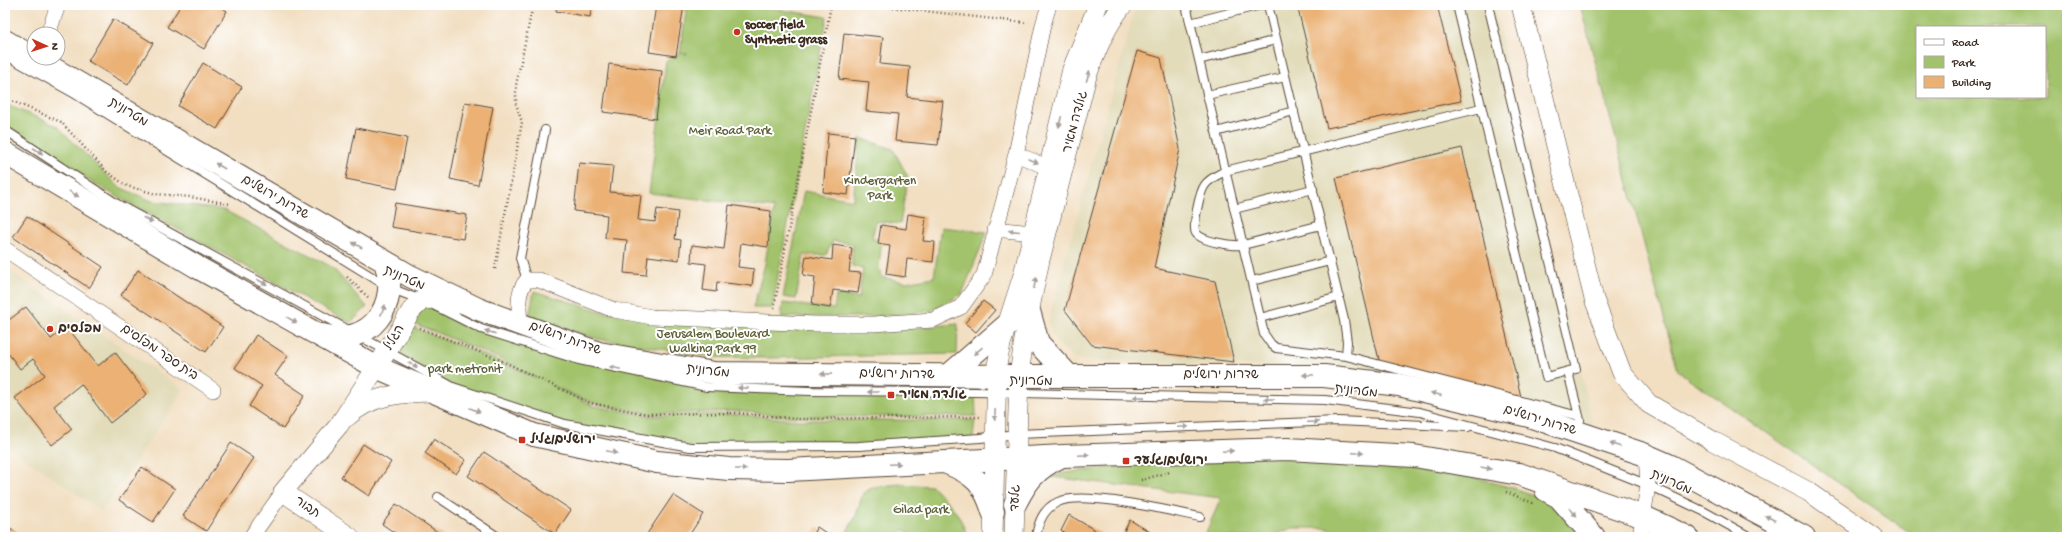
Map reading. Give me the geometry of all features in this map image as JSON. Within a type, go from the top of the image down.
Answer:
[{"type":"main road","name":"שדרות ירושלים","points":[[5,41],[26,52]]},
{"type":"main road","name":"שדרות ירושלים","points":[[51,66],[385,262],[427,285],[478,309],[599,353],[714,373],[949,375],[996,384],[1019,385],[1068,375],[1324,376],[1399,385],[1529,416],[1582,425],[1678,469],[1804,537]]},
{"type":"main road","points":[[5,153],[197,268],[314,333],[381,359],[431,392],[534,435],[657,462],[729,469],[788,470],[1063,456],[1287,449],[1414,456],[1519,474],[1642,527],[1687,537]]},
{"type":"main road","points":[[314,333],[333,338],[347,338],[360,334],[370,328],[384,310],[390,288],[390,275],[385,262]]},
{"type":"main road","points":[[1029,311],[1038,343],[1068,375]]},
{"type":"main road","points":[[949,375],[1007,325]]},
{"type":"main road","points":[[1015,504],[1025,484],[1033,474],[1052,461],[1063,456]]},
{"type":"main road","points":[[944,462],[961,468],[978,480],[985,490],[993,512]]},
{"type":"main road","points":[[1519,474],[1559,497],[1594,537]]},
{"type":"street","points":[[51,26],[58,5]]},
{"type":"street","points":[[520,323],[519,304],[521,287],[527,280],[539,280],[614,310],[652,317],[771,322],[873,324],[933,320],[961,307],[984,275],[1016,154],[1043,25],[1049,5]]},
{"type":"street","name":"גולדה מאיר","points":[[994,460],[996,384],[1001,344],[1019,288],[1072,69],[1098,5]]},
{"type":"street","name":"גולדה מאיר","points":[[1017,458],[1019,385],[1029,311],[1040,260],[1087,76],[1097,49],[1110,24],[1123,5]]},
{"type":"street","points":[[1521,5],[1594,299],[1622,373],[1649,404],[1713,441],[1809,492],[1874,537]]},
{"type":"street","points":[[1016,154],[1049,168]]},
{"type":"street","points":[[995,229],[1033,233]]},
{"type":"street","name":"בית ספר מפלסים","points":[[5,249],[213,390]]},
{"type":"street","points":[[422,300],[434,299],[478,309]]},
{"type":"street","name":"הגליל","points":[[339,425],[411,311],[422,300]]},
{"type":"street","name":"הגליל","points":[[251,537],[283,492],[339,425],[356,409],[387,395],[431,392]]},
{"type":"street","points":[[1642,527],[1648,485],[1646,455]]},
{"type":"street","name":"גלעד","points":[[1014,537],[1017,458]]},
{"type":"street","name":"גלעד","points":[[993,537],[994,460]]},
{"type":"street","name":"תבור","points":[[283,492],[350,537]]},
{"type":"lane","points":[[1186,5],[1264,334],[1271,344],[1276,348],[1346,356],[1582,425]]},
{"type":"lane","points":[[1190,23],[1261,5]]},
{"type":"lane","points":[[1268,5],[1339,297],[1346,329],[1346,356]]},
{"type":"lane","points":[[1457,5],[1546,377],[1576,369],[1488,5]]},
{"type":"lane","points":[[1199,60],[1276,40]]},
{"type":"lane","name":"מטרונית","points":[[5,55],[75,94],[390,288],[422,300],[481,329],[579,360],[707,386],[810,391],[996,384]]},
{"type":"lane","points":[[1207,95],[1285,77]]},
{"type":"lane","points":[[1321,225],[1243,245],[1232,246],[1203,238],[1197,234],[1194,226],[1204,186],[1212,178],[1225,171],[1481,108]]},
{"type":"lane","points":[[1216,132],[1294,111]]},
{"type":"lane","name":"מטרונית","points":[[5,130],[119,205],[360,334],[381,359],[453,387],[565,424],[690,447],[859,446],[1018,434],[1338,421],[1487,428]]},
{"type":"lane","points":[[527,280],[520,258],[546,130]]},
{"type":"lane","points":[[1234,208],[1312,189]]},
{"type":"lane","points":[[1252,281],[1330,261]]},
{"type":"lane","points":[[1260,318],[1339,297]]},
{"type":"lane","points":[[1568,372],[1582,425]]},
{"type":"lane","name":"מטרונית","points":[[1019,385],[1325,400],[1420,412],[1487,428],[1555,448],[1648,485],[1703,511],[1750,537]]},
{"type":"lane","points":[[438,497],[498,537]]},
{"type":"lane","points":[[1036,537],[1040,520],[1047,510],[1056,502],[1067,499],[1080,498],[1118,502],[1200,517]]},
{"type":"path","points":[[495,270],[522,122],[516,104],[516,85],[533,5]]},
{"type":"path","points":[[771,322],[831,5]]},
{"type":"path","points":[[873,5],[1043,25]]},
{"type":"path","points":[[1141,480],[1171,472]]},
{"type":"path","points":[[1504,491],[1540,506]]},
{"type":"shaded area","points":[[1136,5],[1493,5],[1595,432],[1332,368],[1076,360],[1056,342],[1048,322]]},
{"type":"shaded area","name":"מפלסים","points":[[5,268],[184,390],[102,511],[5,445]]},
{"type":"green space","name":"Meir Road Park","points":[[687,5],[749,5],[827,17],[772,308],[753,308],[765,264],[774,208],[649,193],[666,61],[680,53]]},
{"type":"green space","points":[[1580,5],[2027,5],[2032,7],[2035,5],[2067,5],[2067,537],[1916,537],[1678,371]]},
{"type":"green space","points":[[5,104],[57,126],[119,187],[152,201],[224,210],[332,267],[367,307],[350,323],[100,187],[5,124]]},
{"type":"green space","name":"Kindergarten Park","points":[[860,138],[893,149],[908,177],[900,224],[876,221],[872,238],[882,240],[879,266],[881,277],[905,282],[934,277],[941,227],[987,232],[962,294],[931,311],[873,317],[781,317],[783,303],[834,309],[836,295],[859,298],[863,268],[852,266],[853,244],[833,241],[826,255],[804,255],[796,299],[783,297],[804,191],[853,200]]},
{"type":"green space","name":"Jerusalem Boulevard Walking Park 99","points":[[534,291],[603,312],[922,327],[958,324],[957,354],[769,358],[712,357],[598,339],[529,317]]},
{"type":"green space","name":"park metronit","points":[[427,306],[481,329],[707,387],[975,392],[976,416],[796,417],[737,411],[650,414],[593,403],[553,386],[594,406],[650,416],[737,414],[797,420],[975,420],[973,438],[854,446],[690,447],[565,424],[455,387],[393,350],[407,325],[499,361],[536,378],[501,359],[410,322]]},
{"type":"green space","points":[[1294,454],[1445,469],[1516,489],[1555,503],[1584,537],[1345,537],[1326,528],[1293,528],[1268,537],[1204,537],[1221,498],[1051,477],[1065,473],[1171,460]]},
{"type":"green space","name":"Gilad park","points":[[899,484],[932,486],[954,509],[962,522],[967,537],[917,537],[903,530],[895,537],[849,537],[845,535],[856,516],[863,493],[873,487]]},
{"type":"building","points":[[181,5],[218,5],[227,11],[204,49],[167,27]]},
{"type":"building","points":[[557,5],[592,5],[590,17],[556,11]]},
{"type":"building","points":[[656,5],[684,5],[676,56],[649,52]]},
{"type":"building","points":[[1297,5],[1437,5],[1461,101],[1327,128]]},
{"type":"building","points":[[113,19],[153,43],[128,85],[88,61]]},
{"type":"building","points":[[844,33],[883,37],[880,64],[910,67],[907,97],[943,101],[938,145],[895,141],[898,114],[866,111],[869,82],[839,79]]},
{"type":"building","points":[[1137,51],[1161,58],[1180,149],[1154,268],[1215,281],[1234,362],[1092,345],[1065,310]]},
{"type":"building","points":[[203,63],[242,87],[217,129],[178,106]]},
{"type":"building","points":[[609,64],[662,71],[656,119],[603,112]]},
{"type":"building","points":[[465,102],[493,107],[478,185],[450,179]]},
{"type":"building","points":[[356,128],[407,138],[397,189],[346,179]]},
{"type":"building","points":[[828,133],[855,136],[848,195],[823,192]]},
{"type":"building","points":[[1462,148],[1522,401],[1380,364],[1336,178]]},
{"type":"building","points":[[579,163],[613,166],[610,192],[641,195],[638,220],[655,222],[657,209],[678,212],[675,239],[681,240],[679,260],[648,256],[646,275],[624,273],[627,240],[605,238],[607,215],[574,211]]},
{"type":"building","points":[[395,203],[467,215],[463,239],[391,227]]},
{"type":"building","points":[[729,205],[771,211],[768,247],[741,243],[738,267],[754,269],[752,286],[717,282],[716,292],[703,290],[706,264],[691,262],[692,245],[724,249]]},
{"type":"building","points":[[908,214],[926,217],[923,241],[935,242],[933,262],[907,259],[905,277],[886,274],[890,246],[878,244],[881,225],[906,229]]},
{"type":"building","points":[[27,216],[103,267],[89,288],[13,237]]},
{"type":"building","points":[[833,245],[852,248],[849,272],[861,273],[858,293],[833,290],[830,308],[812,305],[815,277],[803,275],[806,256],[832,260]]},
{"type":"building","points":[[138,270],[223,327],[206,352],[121,295]]},
{"type":"building","points":[[983,301],[995,310],[976,332],[965,323]]},
{"type":"building","points":[[26,307],[51,339],[67,327],[98,366],[115,352],[147,394],[110,423],[81,384],[54,406],[72,429],[52,445],[15,398],[45,375],[33,359],[20,369],[5,349],[5,323]]},
{"type":"building","points":[[256,335],[288,356],[275,375],[305,395],[283,429],[249,406],[262,386],[235,368]]},
{"type":"building","points":[[434,439],[466,460],[456,474],[425,453]]},
{"type":"building","points":[[231,443],[254,458],[206,531],[183,516]]},
{"type":"building","points":[[363,444],[391,462],[369,496],[341,477]]},
{"type":"building","points":[[484,452],[571,510],[555,534],[468,476]]},
{"type":"building","points":[[142,467],[175,489],[153,522],[119,500]]},
{"type":"building","points":[[673,495],[703,514],[688,537],[645,537]]},
{"type":"building","points":[[396,504],[445,537],[401,537],[382,524]]},
{"type":"building","points":[[1069,515],[1107,537],[1069,537],[1061,531]]},
{"type":"building","points":[[1130,520],[1150,532],[1147,537],[1121,537]]},
{"type":"building","points":[[7,526],[24,537],[5,537],[5,530]]},
{"type":"building","points":[[817,527],[832,537],[811,537]]},
{"type":"place","name":"soccer field Synthetic grass","points":[[737,32]]},
{"type":"place","name":"מפלסים","points":[[50,329]]},
{"type":"place","name":"גולדה מאיר","points":[[891,395]]},
{"type":"place","name":"ירושלים/גליל","points":[[522,440]]},
{"type":"place","name":"ירושלים/גלעד","points":[[1126,461]]}]
